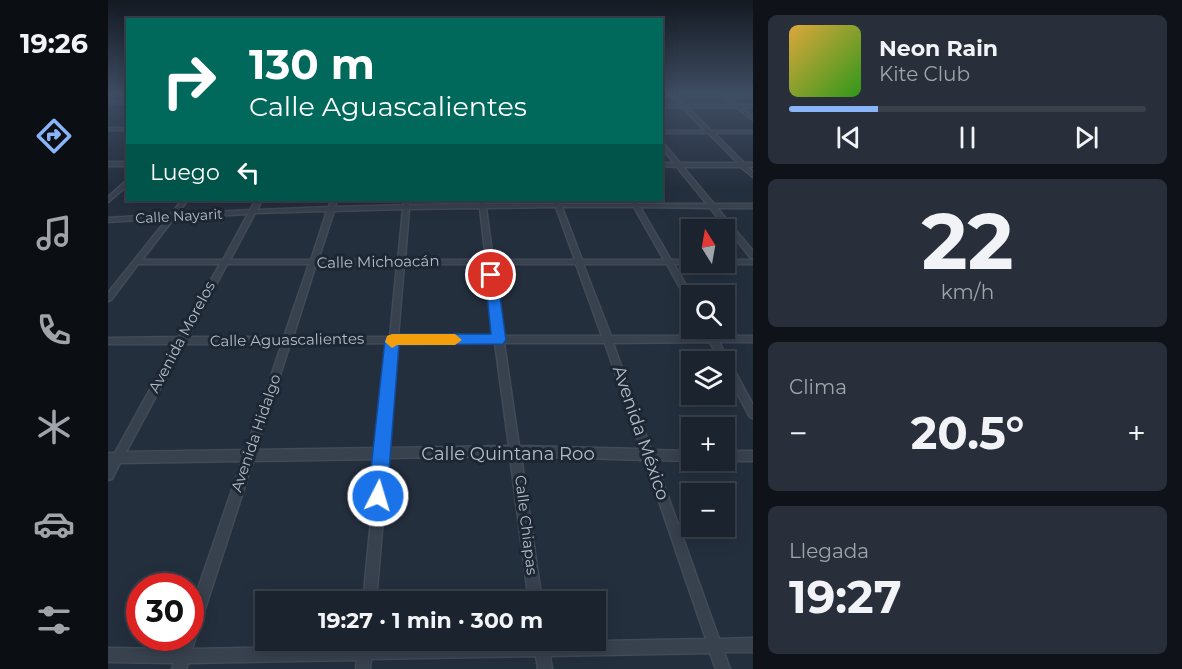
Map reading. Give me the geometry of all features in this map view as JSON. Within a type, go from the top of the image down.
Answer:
[{"type":"street","points":[[703,125],[753,175]]},
{"type":"street","points":[[108,129],[126,129]]},
{"type":"street","points":[[663,132],[753,132]]},
{"type":"street","points":[[663,146],[753,256]]},
{"type":"street","points":[[108,164],[126,164]]},
{"type":"street","points":[[663,165],[753,165]]},
{"type":"street","points":[[108,200],[125,186]]},
{"type":"street","points":[[108,298],[184,201]]},
{"type":"street","name":"Avenida Morelos","points":[[108,475],[113,458],[258,201]]},
{"type":"street","name":"Avenida Hidalgo","points":[[204,592],[334,201]]},
{"type":"street","points":[[634,202],[682,285]]},
{"type":"street","name":"Calle Nayarit","points":[[108,220],[173,215],[331,210],[407,204],[634,202],[753,206]]},
{"type":"street","name":"Calle Chiapas","points":[[482,203],[535,591]]},
{"type":"street","name":"Avenida México","points":[[557,203],[609,340],[723,669]]},
{"type":"street","points":[[370,591],[381,454],[407,204]]},
{"type":"street","name":"Calle Michoacán","points":[[136,262],[314,263],[578,260],[681,262]]},
{"type":"street","points":[[735,262],[753,262]]},
{"type":"street","name":"Calle Aguascalientes","points":[[108,341],[681,339]]},
{"type":"street","points":[[713,339],[753,414]]},
{"type":"street","name":"Calle Aguascalientes","points":[[735,339],[753,339]]},
{"type":"street","name":"Calle Quintana Roo","points":[[113,458],[517,451],[681,456]]},
{"type":"street","points":[[735,456],[753,456]]},
{"type":"street","points":[[606,645],[753,645]]},
{"type":"street","points":[[108,655],[181,663],[319,651]]},
{"type":"street","points":[[363,669],[365,651]]},
{"type":"street","points":[[543,651],[545,669]]},
{"type":"slow traffic","points":[[392,342],[392,340],[455,340]]},
{"type":"route","points":[[378,496],[392,340],[499,340],[491,275]]}]
